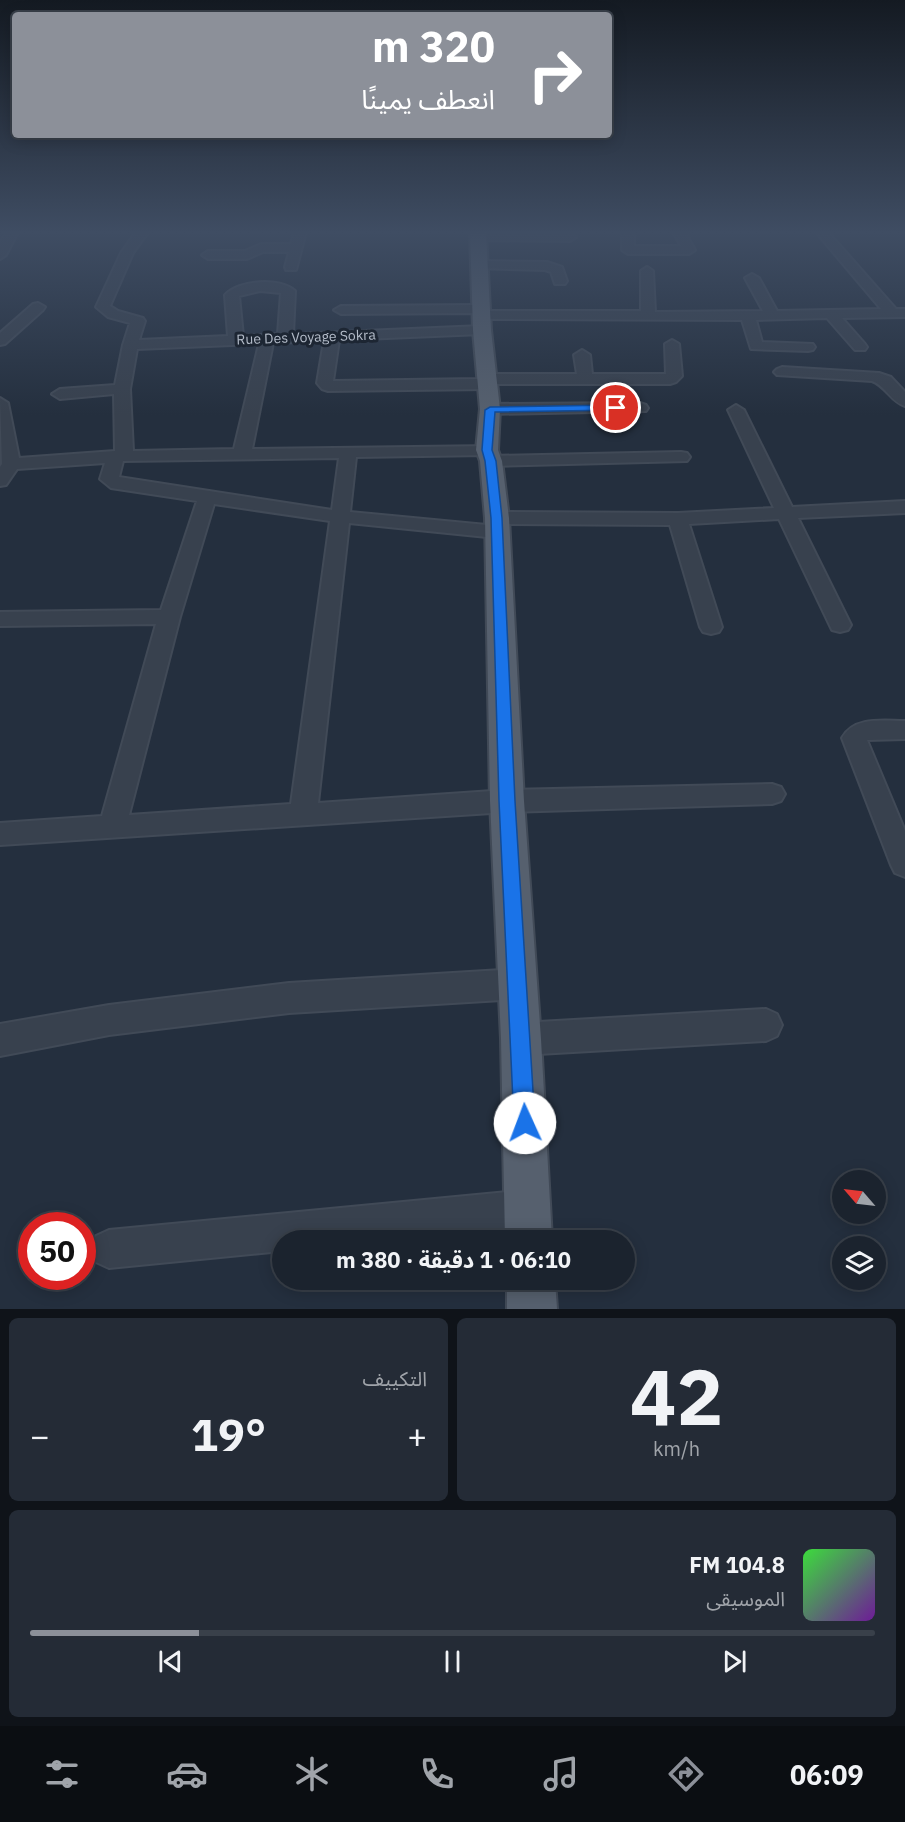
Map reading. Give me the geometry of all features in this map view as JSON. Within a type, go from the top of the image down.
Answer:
[{"type":"main road","points":[[481,293],[488,391],[489,455],[497,525],[507,801],[521,1039],[528,1224]]},
{"type":"main road","points":[[531,1290],[532,1309]]},
{"type":"street","points":[[109,293],[103,307],[113,314],[138,321],[130,345],[122,389],[120,457],[109,479],[111,483],[342,517],[497,525],[739,517],[785,512],[903,511]]},
{"type":"street","points":[[235,293],[232,295],[236,340]]},
{"type":"street","points":[[285,338],[288,293]]},
{"type":"street","points":[[647,293],[648,316]]},
{"type":"street","points":[[760,293],[772,316]]},
{"type":"street","points":[[879,293],[898,313]]},
{"type":"street","points":[[0,341],[38,307]]},
{"type":"street","points":[[341,310],[482,318],[898,313]]},
{"type":"street","points":[[832,315],[860,346]]},
{"type":"street","points":[[748,316],[756,346],[808,347]]},
{"type":"street","name":"Rue Des Voyage Sokra","points":[[130,345],[332,336],[482,318]]},
{"type":"street","points":[[332,336],[325,383],[328,386],[488,391],[640,408]]},
{"type":"street","points":[[242,453],[267,339]]},
{"type":"street","points":[[488,391],[585,377],[673,378],[672,344]]},
{"type":"street","points":[[582,355],[585,377]]},
{"type":"street","points":[[782,372],[874,376],[885,380],[905,401]]},
{"type":"street","points":[[60,394],[122,389]]},
{"type":"street","points":[[736,410],[840,625]]},
{"type":"street","points":[[0,481],[10,464],[1,413]]},
{"type":"street","points":[[10,464],[242,453],[681,457]]},
{"type":"street","points":[[303,814],[342,517],[348,453]]},
{"type":"street","points":[[112,827],[169,617],[207,498]]},
{"type":"street","points":[[678,519],[711,627]]},
{"type":"street","points":[[0,619],[169,617]]},
{"type":"street","points":[[905,730],[862,731],[854,738],[905,865]]},
{"type":"street","points":[[0,834],[507,801],[772,794]]},
{"type":"street","points":[[0,1040],[109,1020],[289,998],[517,984]]},
{"type":"street","points":[[521,1039],[766,1025]]},
{"type":"street","points":[[109,1249],[528,1224]]},
{"type":"route","points":[[525,1123],[507,801],[496,518],[491,461],[487,450],[490,410],[616,408]]}]
